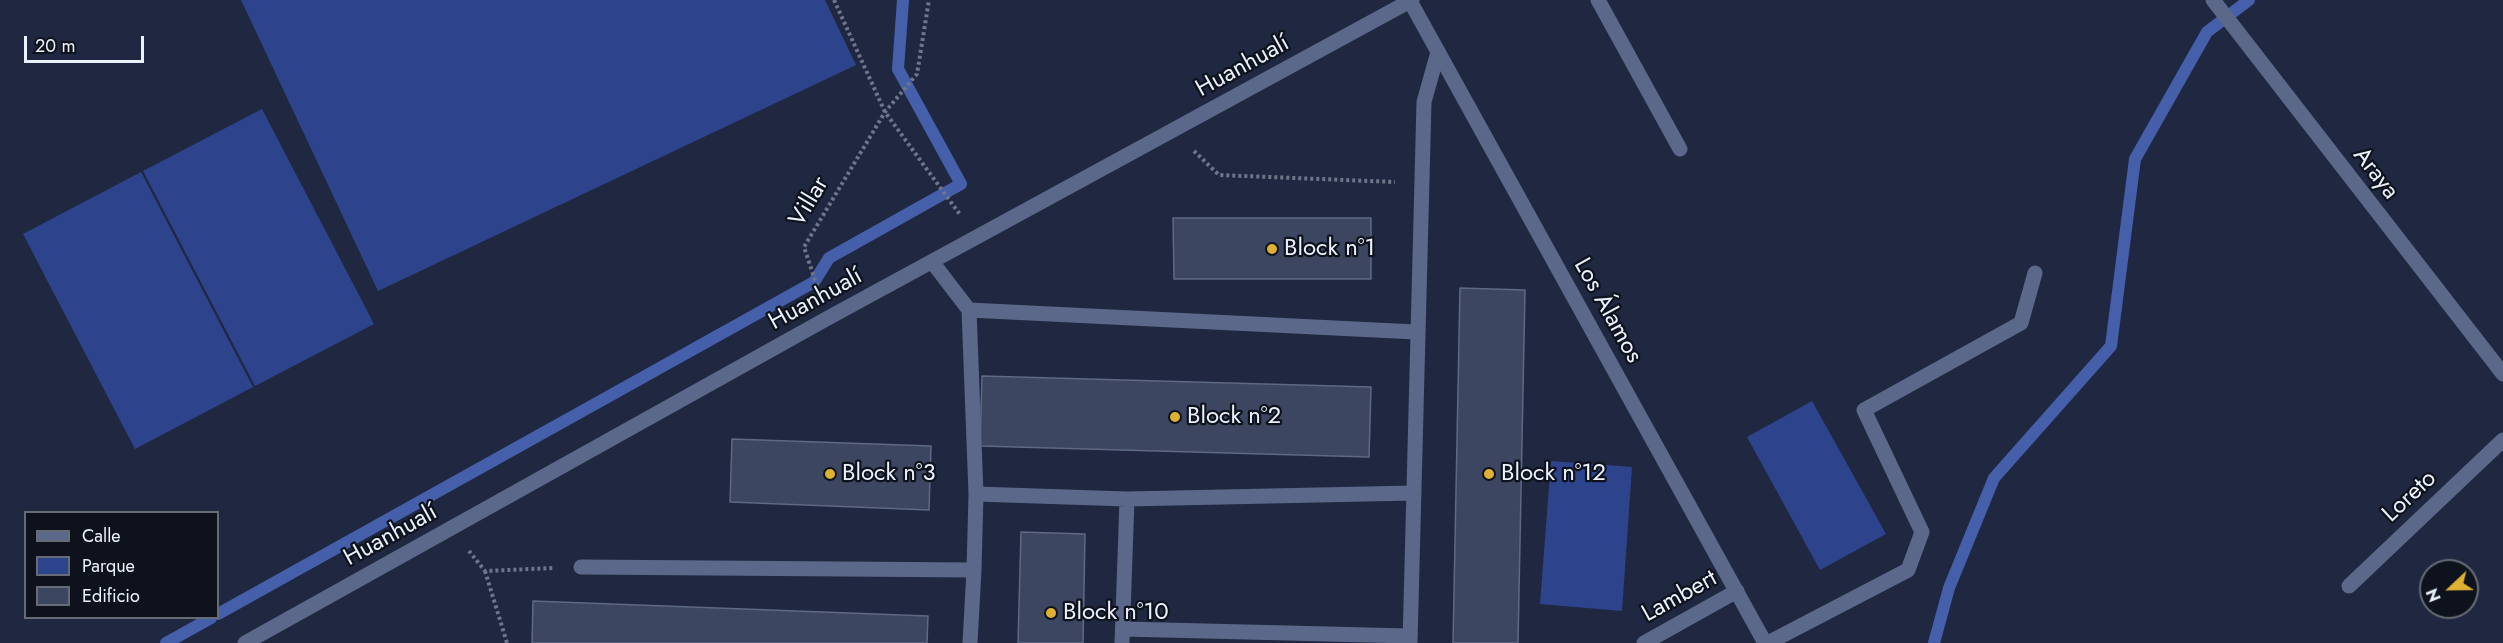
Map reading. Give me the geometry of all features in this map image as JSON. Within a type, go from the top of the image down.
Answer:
[{"type":"street","points":[[1598,0],[1680,149]]},
{"type":"street","name":"Los Álamos","points":[[1411,1],[1767,643]]},
{"type":"street","name":"Huanhualí","points":[[244,643],[828,318],[933,263],[1411,1]]},
{"type":"street","name":"Araya","points":[[2214,1],[2262,67],[2503,374]]},
{"type":"street","points":[[1127,499],[1122,636],[1410,640],[1416,332],[1424,102],[1438,52]]},
{"type":"street","points":[[933,263],[969,310],[976,494],[970,643]]},
{"type":"street","points":[[1767,643],[1908,570],[1922,532],[1864,410],[2021,322],[2035,273]]},
{"type":"street","points":[[969,310],[1416,332]]},
{"type":"street","name":"Loreto","points":[[2349,586],[2503,440]]},
{"type":"street","points":[[976,494],[1127,499],[1414,493]]},
{"type":"street","points":[[581,567],[974,570]]},
{"type":"street","name":"Lambert","points":[[1644,643],[1737,591]]},
{"type":"path","points":[[834,0],[885,112],[933,174],[976,238]]},
{"type":"path","name":"Villar","points":[[828,318],[804,247],[885,112],[917,74],[929,0]]},
{"type":"path","points":[[1174,131],[1219,176],[1421,183]]},
{"type":"path","points":[[450,528],[485,572],[507,643]]},
{"type":"path","points":[[485,572],[581,567]]},
{"type":"green space","points":[[241,0],[825,0],[856,65],[378,291]]},
{"type":"green space","points":[[262,109],[374,324],[255,386],[143,171]]},
{"type":"green space","points":[[141,172],[253,387],[135,449],[23,234]]},
{"type":"green space","points":[[1812,401],[1886,534],[1820,570],[1747,437]]},
{"type":"green space","points":[[1551,461],[1632,467],[1622,611],[1540,604]]},
{"type":"building","name":"Block n°1","points":[[1173,218],[1371,218],[1371,279],[1174,279]]},
{"type":"building","name":"Block n°12","points":[[1460,288],[1525,290],[1518,643],[1453,643]]},
{"type":"building","name":"Block n°2","points":[[982,376],[1371,387],[1369,457],[980,446]]},
{"type":"building","name":"Block n°3","points":[[732,439],[931,446],[929,510],[730,502]]},
{"type":"building","name":"Block n°10","points":[[1021,532],[1085,534],[1083,643],[1018,643]]},
{"type":"building","points":[[533,601],[928,616],[927,643],[532,643]]},
{"type":"waterway","points":[[219,613],[814,282],[829,258],[961,184],[898,69],[903,0]]},
{"type":"waterway","points":[[1934,643],[1949,588],[1994,478],[2111,346],[2135,159],[2207,32],[2249,0]]},
{"type":"waterway","points":[[166,643],[209,619]]},
{"type":"place","name":"Block n°1","points":[[1272,249]]},
{"type":"place","name":"Block n°2","points":[[1175,417]]},
{"type":"place","name":"Block n°3","points":[[830,474]]},
{"type":"place","name":"Block n°12","points":[[1489,474]]},
{"type":"place","name":"Block n°10","points":[[1051,613]]}]
